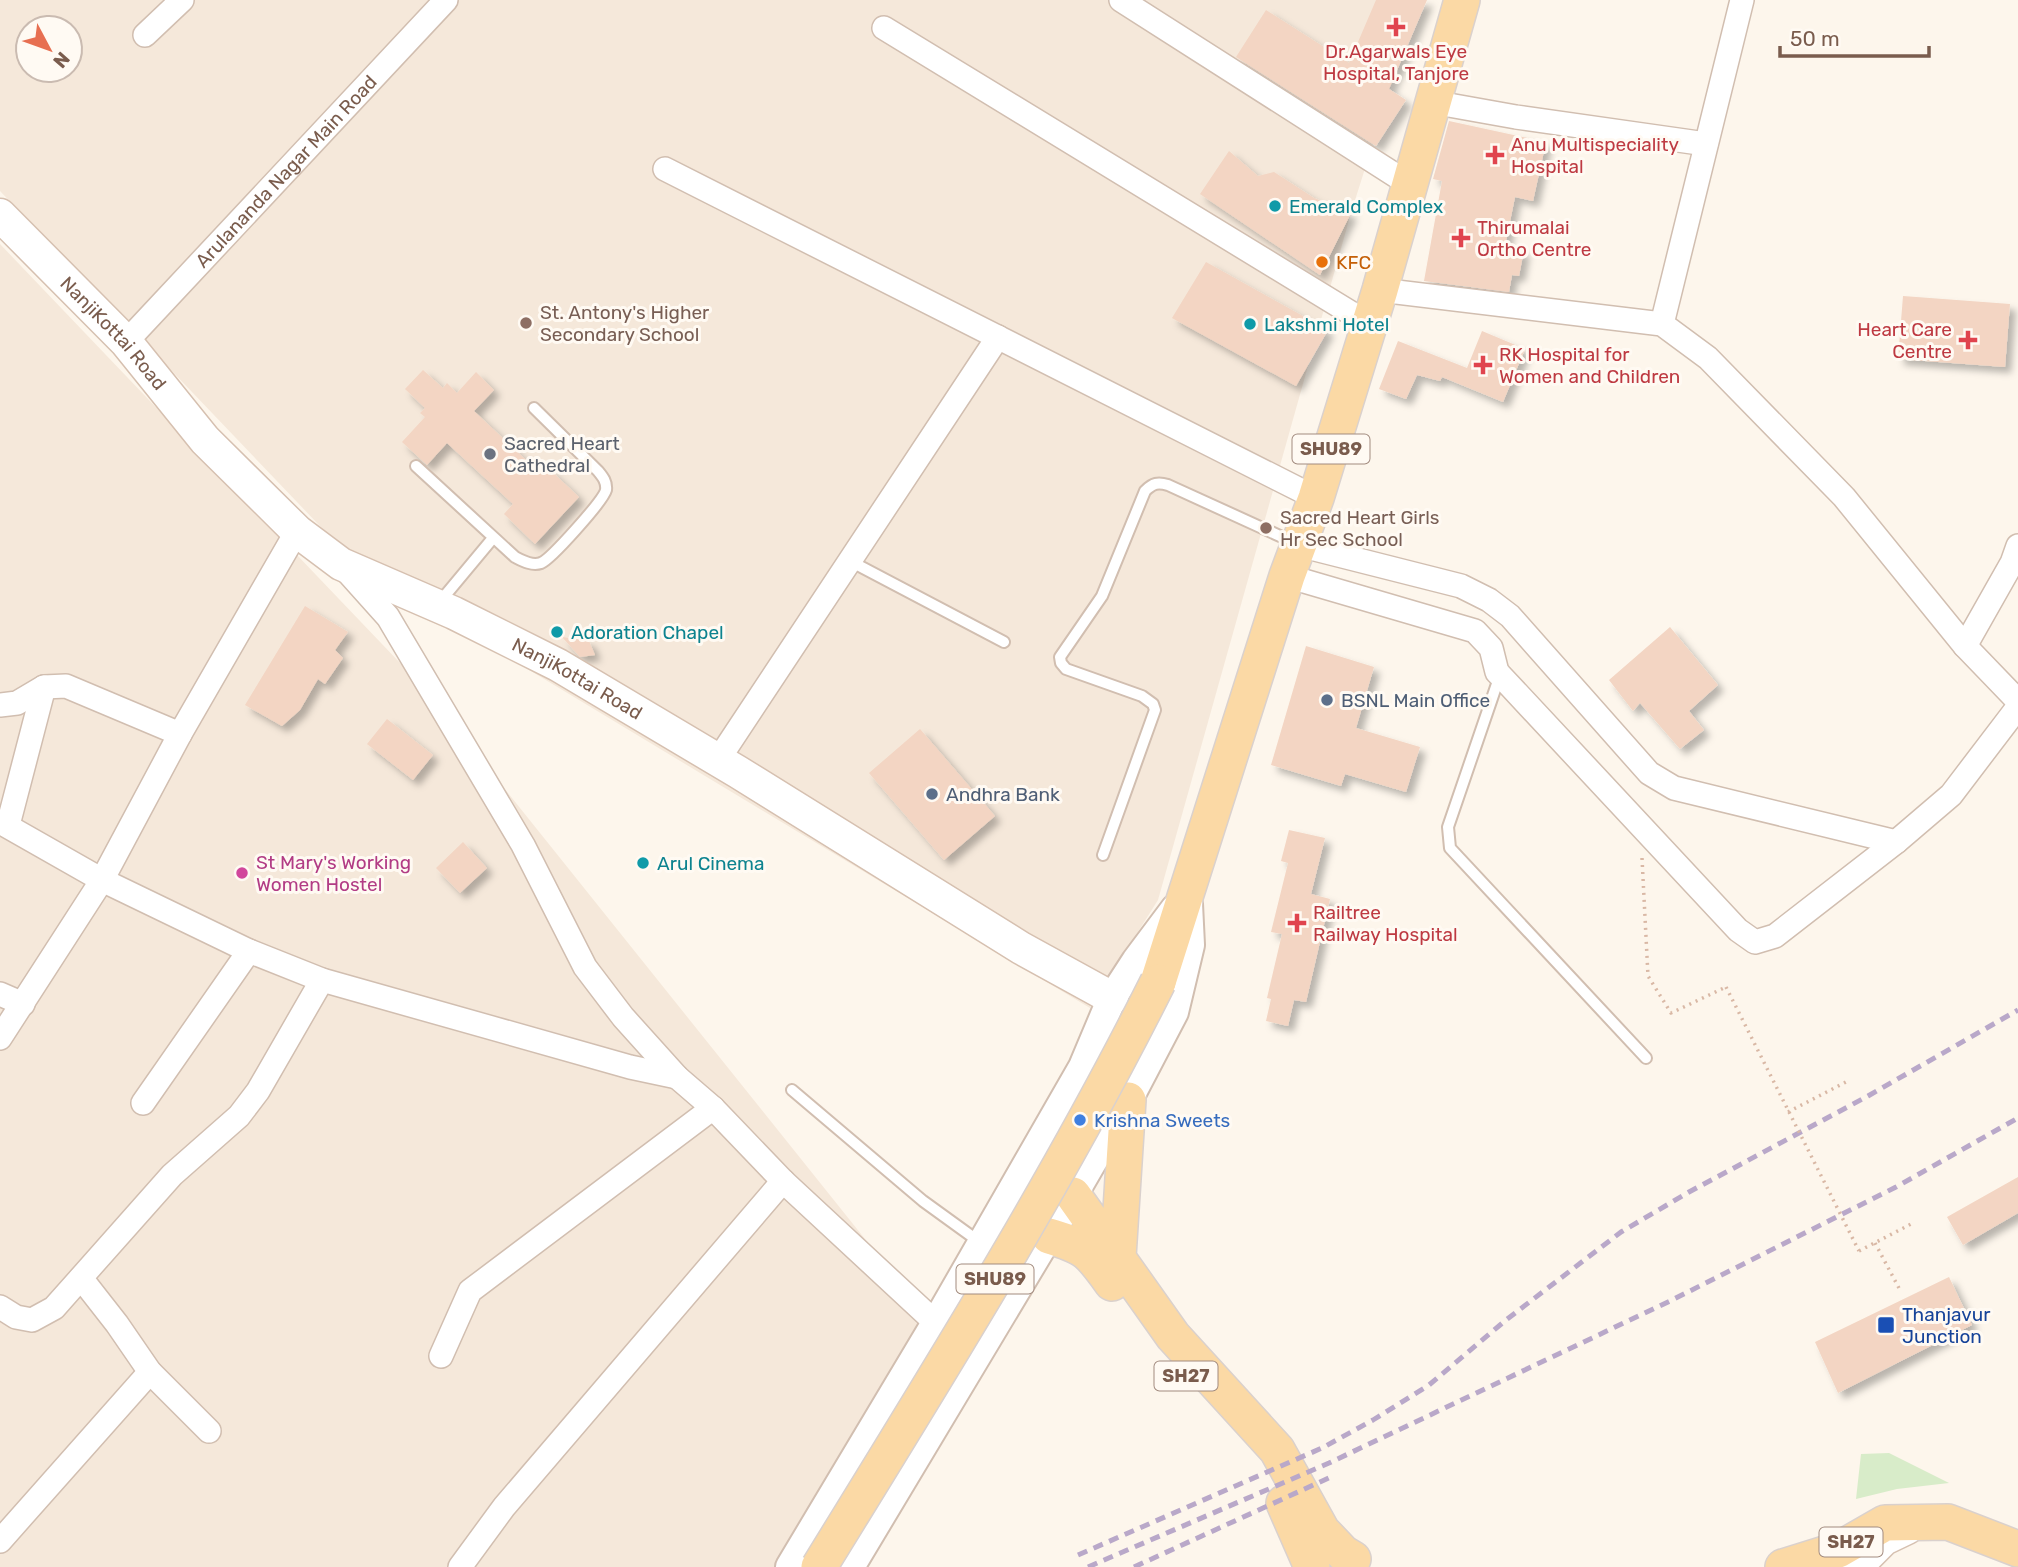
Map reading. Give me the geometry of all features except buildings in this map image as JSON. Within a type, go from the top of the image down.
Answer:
[{"type":"main road","name":"SHU89","points":[[819,1567],[990,1288],[1120,1058],[1158,982],[1293,561],[1316,498],[1380,290],[1432,102],[1456,2]]},
{"type":"main road","name":"NanjiKottai Road","points":[[0,215],[126,342],[205,440],[297,531],[341,564],[558,665],[718,760],[1021,948],[1112,998]]},
{"type":"main road","points":[[1118,1257],[1129,1100]]},
{"type":"main road","name":"SH27","points":[[1073,1195],[1173,1336],[1277,1450],[1322,1531],[1353,1565]]},
{"type":"main road","name":"SH27","points":[[1049,1236],[1076,1244],[1091,1254],[1137,1320],[1273,1478],[1312,1567]]},
{"type":"main road","points":[[1856,1567],[1896,1528],[1948,1522],[2018,1549]]},
{"type":"main road","name":"SH27","points":[[1783,1567],[1896,1528]]},
{"type":"street","points":[[145,36],[182,0]]},
{"type":"street","name":"Arulananda Nagar Main Road","points":[[126,342],[446,0]]},
{"type":"street","points":[[1121,0],[1409,184]]},
{"type":"street","points":[[1662,324],[1742,0]]},
{"type":"street","points":[[884,28],[1369,324]]},
{"type":"street","points":[[1432,102],[1706,144]]},
{"type":"street","points":[[665,169],[1316,498]]},
{"type":"street","points":[[1380,290],[1662,324],[1708,358],[1844,497],[1965,646],[2018,701]]},
{"type":"street","points":[[718,760],[998,337]]},
{"type":"street","points":[[0,1038],[102,880],[180,734],[297,531]]},
{"type":"street","points":[[1965,646],[2012,563],[2018,546]]},
{"type":"street","points":[[1293,561],[1475,631],[1491,648],[1500,675],[1738,930],[1755,942],[1775,936],[1896,842],[1951,795],[2018,707]]},
{"type":"street","points":[[1293,561],[1461,586],[1489,600],[1510,616],[1649,773],[1674,788],[1896,842]]},
{"type":"street","points":[[341,564],[388,617],[523,845],[585,967],[623,1017],[677,1077],[713,1108],[783,1181],[936,1323],[981,1349]]},
{"type":"street","points":[[0,705],[17,703],[44,687],[66,686],[180,734]]},
{"type":"street","points":[[44,687],[4,824],[102,880],[249,951],[321,980],[630,1067],[677,1077]]},
{"type":"street","points":[[790,1567],[936,1323],[1083,1067],[1112,998],[1136,961],[1187,894]]},
{"type":"street","points":[[850,1567],[1129,1100],[1174,1012],[1190,945],[1187,894]]},
{"type":"street","points":[[143,1103],[249,951]]},
{"type":"street","points":[[0,1307],[16,1317],[32,1320],[54,1308],[172,1175],[239,1116],[258,1091],[321,980]]},
{"type":"street","points":[[0,995],[23,1004]]},
{"type":"street","points":[[441,1356],[470,1291],[713,1108]]},
{"type":"street","points":[[460,1567],[505,1507],[783,1181]]},
{"type":"street","points":[[81,1278],[150,1372],[209,1431]]},
{"type":"street","points":[[0,1541],[150,1372]]},
{"type":"lane","points":[[416,466],[515,557],[532,564],[540,564],[602,500],[605,493],[604,478],[534,408]]},
{"type":"lane","points":[[1103,855],[1155,710],[1149,699],[1066,669],[1060,663],[1060,657],[1108,584],[1145,491],[1152,484],[1168,485],[1293,561]]},
{"type":"lane","points":[[436,606],[492,538]]},
{"type":"lane","points":[[850,561],[1004,642]]},
{"type":"lane","points":[[1500,675],[1448,827],[1450,848],[1646,1058]]},
{"type":"lane","points":[[792,1090],[923,1201],[981,1243]]},
{"type":"path","points":[[1641,827],[1648,975],[1671,1013],[1726,987],[1859,1251],[1913,1223]]},
{"type":"path","points":[[1788,1112],[1846,1082]]},
{"type":"path","points":[[1875,1243],[1900,1290]]},
{"type":"shaded area","points":[[0,0],[1418,0],[1351,213],[1158,900],[1090,1008],[360,568],[0,191]]},
{"type":"shaded area","points":[[0,244],[424,688],[929,1319],[774,1567],[0,1567]]},
{"type":"green space","points":[[1889,1453],[1949,1483],[1897,1489],[1856,1499],[1861,1454]]},
{"type":"railway","points":[[1078,1555],[1322,1448],[1373,1420],[1429,1385],[1506,1320],[1621,1232],[2018,1010]]},
{"type":"railway","points":[[1088,1567],[1329,1463],[1670,1301],[1896,1187],[2018,1118]]},
{"type":"railway","points":[[1134,1567],[1333,1476]]},
{"type":"place","name":"Dr.Agarwals Eye Hospital, Tanjore","points":[[1396,27]]},
{"type":"place","name":"Anu Multispeciality Hospital","points":[[1495,155]]},
{"type":"place","name":"Emerald Complex","points":[[1275,206]]},
{"type":"place","name":"Thirumalai Ortho Centre","points":[[1461,238]]},
{"type":"place","name":"KFC","points":[[1322,262]]},
{"type":"place","name":"St. Antony's Higher Secondary School","points":[[526,323]]},
{"type":"place","name":"Lakshmi Hotel","points":[[1250,324]]},
{"type":"place","name":"Heart Care Centre","points":[[1968,340]]},
{"type":"place","name":"RK Hospital for Women and Children","points":[[1483,365]]},
{"type":"place","name":"Sacred Heart Cathedral","points":[[490,454]]},
{"type":"place","name":"Sacred Heart Girls Hr Sec School","points":[[1266,528]]},
{"type":"place","name":"Adoration Chapel","points":[[557,632]]},
{"type":"place","name":"BSNL Main Office","points":[[1327,700]]},
{"type":"place","name":"Andhra Bank","points":[[932,794]]},
{"type":"place","name":"Arul Cinema","points":[[643,863]]},
{"type":"place","name":"St Mary's Working Women Hostel","points":[[242,873]]},
{"type":"place","name":"Railtree Railway Hospital","points":[[1297,923]]},
{"type":"place","name":"Krishna Sweets","points":[[1080,1120]]},
{"type":"place","name":"Thanjavur Junction","points":[[1886,1325]]}]
